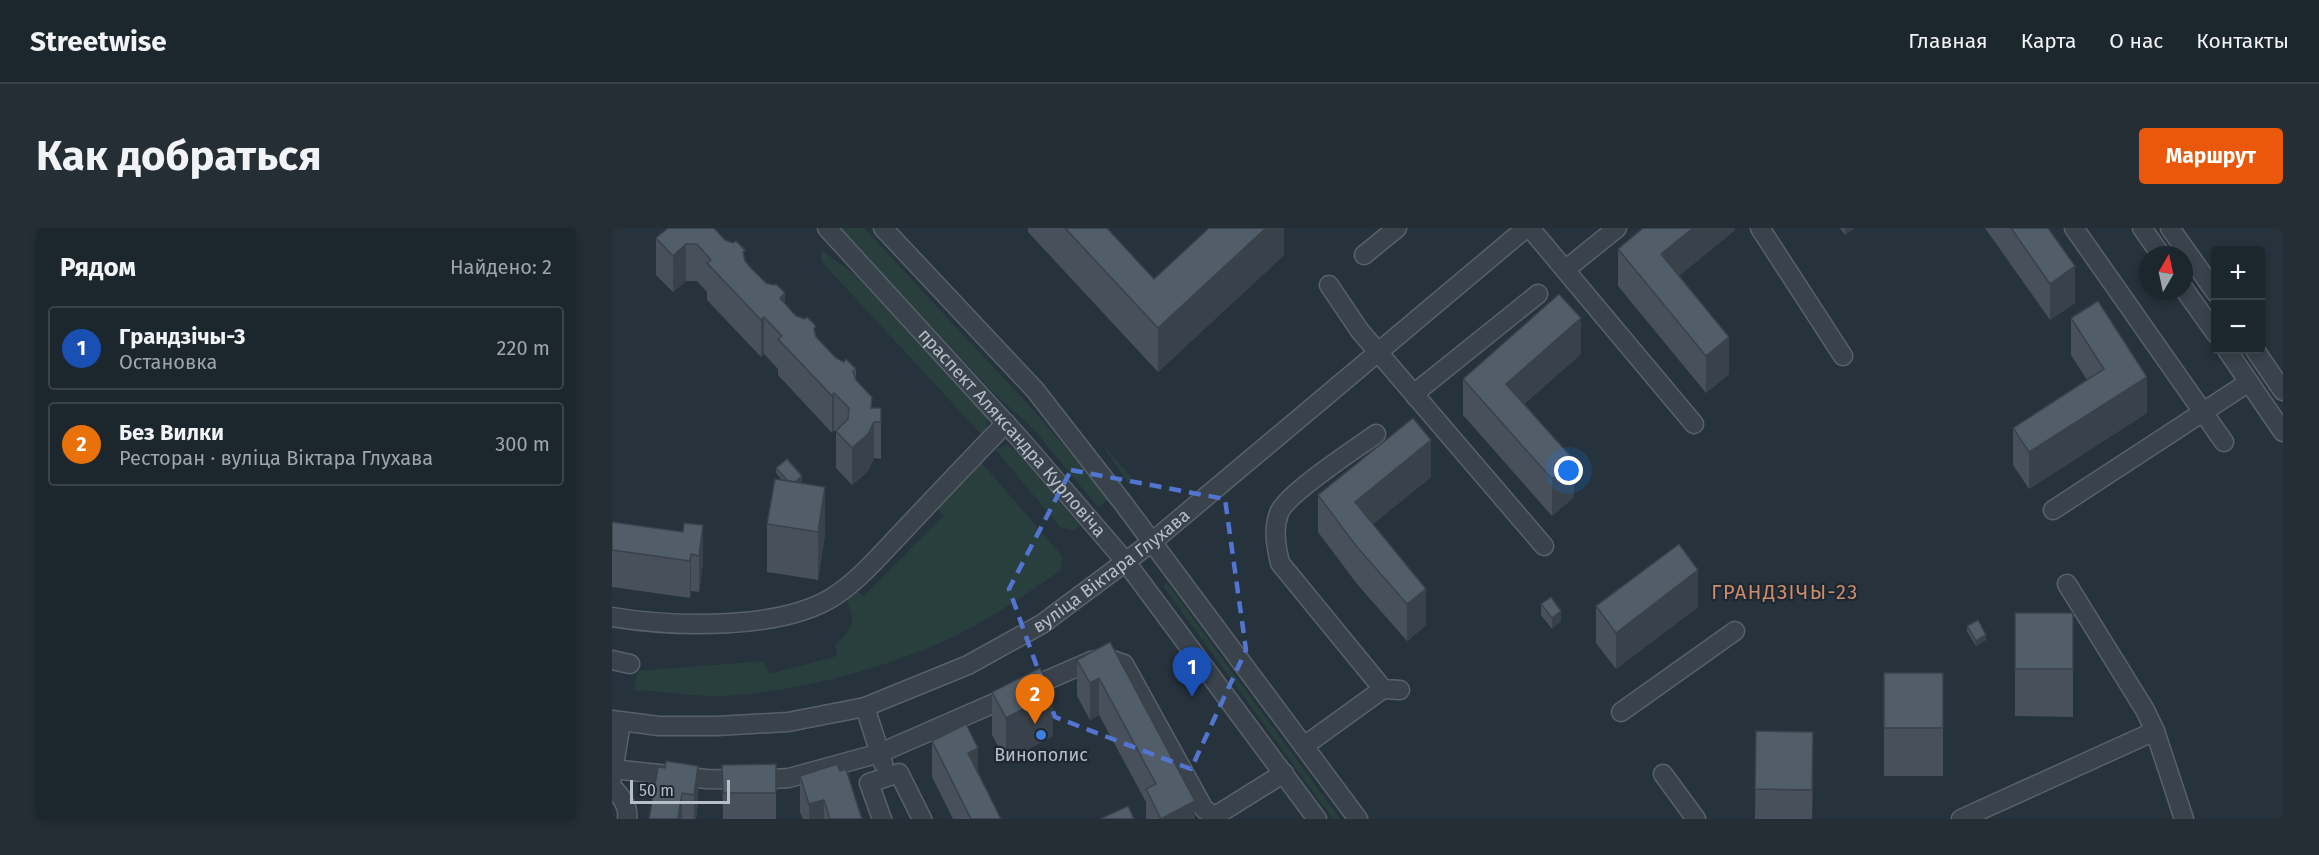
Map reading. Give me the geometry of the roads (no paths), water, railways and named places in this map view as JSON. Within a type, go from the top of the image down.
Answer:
[{"type":"street","name":"праспект Аляксандра Курловіча","points":[[827,228],[1006,423],[1126,562],[1317,819]]},
{"type":"street","name":"праспект Аляксандра Курловіча","points":[[883,228],[1035,390],[1358,819]]},
{"type":"street","points":[[1365,255],[1397,228]]},
{"type":"street","points":[[1528,228],[1694,424]]},
{"type":"street","name":"вуліца Віктара Глухава","points":[[616,721],[659,726],[789,722],[865,707],[968,665],[1042,624],[1152,543],[1377,351],[1528,228]]},
{"type":"street","points":[[1565,270],[1617,228]]},
{"type":"street","points":[[1760,228],[1843,356]]},
{"type":"street","points":[[2074,228],[2224,442]]},
{"type":"street","points":[[2142,228],[2155,246]]},
{"type":"street","points":[[2170,228],[2211,286]]},
{"type":"street","points":[[1329,285],[1360,331],[1544,546]]},
{"type":"street","points":[[1416,397],[1421,388],[1538,294]]},
{"type":"street","points":[[2192,300],[2211,327]]},
{"type":"street","points":[[2230,354],[2283,432]]},
{"type":"street","points":[[2257,354],[2283,391]]},
{"type":"street","points":[[2054,510],[2249,382]]},
{"type":"street","points":[[612,617],[670,624],[743,622],[784,615],[835,596],[870,565],[1006,423]]},
{"type":"street","points":[[1304,746],[1392,690],[1280,563],[1275,540],[1279,511],[1297,492],[1376,434]]},
{"type":"street","points":[[2067,585],[2145,710],[2155,731],[2184,819]]},
{"type":"street","points":[[1621,712],[1736,631]]},
{"type":"street","points":[[612,776],[756,780],[789,778],[880,753],[1047,679],[1091,661],[1106,658],[1124,664],[1204,809],[1212,815],[1220,813],[1284,773]]},
{"type":"street","points":[[865,707],[888,776]]},
{"type":"street","points":[[616,721],[612,776],[628,811],[627,819]]},
{"type":"street","points":[[1961,819],[2155,731]]},
{"type":"street","points":[[882,819],[869,783],[899,773],[922,819]]},
{"type":"street","points":[[1663,774],[1696,819]]},
{"type":"place","name":"Грандзічы-3","points":[[1192,697]]},
{"type":"place","name":"Без Вилки","points":[[1035,724]]},
{"type":"place","name":"Винополис","points":[[1041,735]]},
{"type":"district","name":"ГРАНДЗІЧЫ-23","points":[[1785,592]]}]
